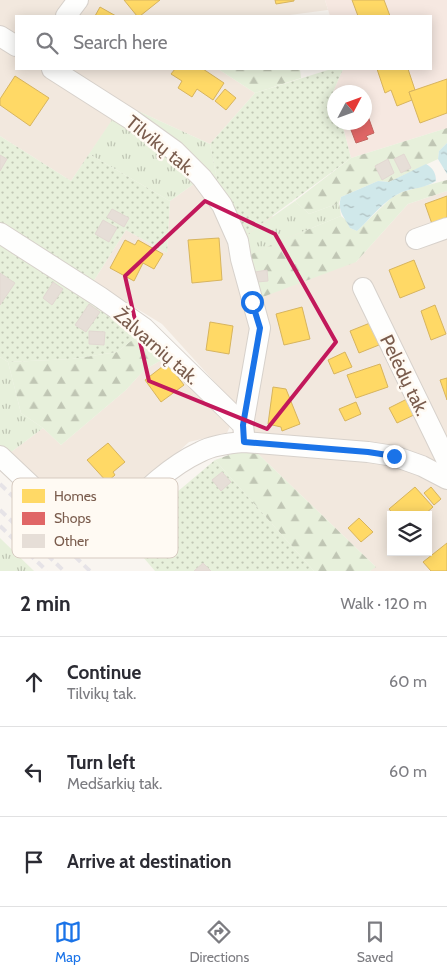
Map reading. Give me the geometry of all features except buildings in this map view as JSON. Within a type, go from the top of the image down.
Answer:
[{"type":"street","points":[[67,15],[78,0]]},
{"type":"street","points":[[0,36],[15,45]]},
{"type":"street","name":"Tilvikų tak.","points":[[54,70],[132,120],[175,151],[202,178],[222,205],[238,241],[241,259],[260,328],[244,433]]},
{"type":"street","points":[[416,239],[447,228]]},
{"type":"street","name":"Žalvarnių tak.","points":[[0,233],[100,297],[144,328],[244,433]]},
{"type":"street","name":"Pelėdų tak.","points":[[363,288],[446,472]]},
{"type":"street","points":[[159,478],[182,461],[201,451],[229,443],[244,433],[394,456],[446,472]]},
{"type":"street","points":[[0,456],[23,478]]},
{"type":"highlighted area","points":[[205,201],[275,234],[336,342],[267,429],[149,381],[125,276]]},
{"type":"shaded area","points":[[0,0],[325,0],[328,10],[290,15],[15,15],[15,70],[220,70],[255,93],[210,144],[138,111],[132,120],[118,112],[71,181],[0,136]]},
{"type":"shaded area","points":[[325,0],[447,0],[447,128],[351,158],[344,130],[372,130],[372,85],[336,85],[343,70],[432,70],[432,15],[330,15]]},
{"type":"shaded area","points":[[202,178],[356,262],[408,204],[447,191],[447,571],[370,571],[375,566],[251,447],[251,422],[162,324],[93,282],[126,230],[167,253],[170,201]]},
{"type":"shaded area","points":[[167,357],[230,426],[227,433],[189,442],[150,478],[36,478],[10,453],[43,428],[61,445],[126,390],[144,370]]},
{"type":"green space","points":[[220,70],[300,70],[301,78],[255,93]]},
{"type":"green space","points":[[328,70],[343,70],[336,85],[327,85],[327,130],[344,130],[351,158],[238,241],[222,205],[210,144],[255,93]]},
{"type":"green space","points":[[118,111],[132,120],[138,111],[210,144],[222,205],[202,178],[170,201],[89,154]]},
{"type":"green space","points":[[447,128],[447,143],[439,151],[438,159],[389,182],[378,181],[341,197],[339,203],[309,214],[295,201],[351,158]]},
{"type":"green space","points":[[0,136],[71,181],[89,154],[170,201],[167,253],[126,230],[93,282],[0,224]]},
{"type":"green space","points":[[447,180],[447,191],[408,204],[356,262],[252,301],[241,259],[341,216],[346,220],[350,228],[357,231],[391,198],[402,192]]},
{"type":"green space","points":[[295,201],[309,214],[339,203],[341,216],[241,259],[238,241]]},
{"type":"green space","points":[[0,235],[141,333],[117,352],[72,359],[8,362],[0,357]]},
{"type":"green space","points":[[141,333],[167,357],[144,370],[126,390],[61,445],[43,428],[21,413],[8,362],[72,359],[117,352]]},
{"type":"green space","points":[[0,357],[8,362],[21,413],[43,428],[10,453],[0,445]]},
{"type":"green space","points":[[251,447],[376,567],[370,571],[314,571],[215,460]]},
{"type":"green space","points":[[215,460],[314,571],[155,571],[144,558],[178,558],[178,491]]},
{"type":"green space","points":[[0,538],[12,550],[12,558],[21,558],[34,571],[0,571]]},
{"type":"water","points":[[447,143],[447,174],[438,159],[439,151]]},
{"type":"water","points":[[426,164],[434,171],[436,181],[396,195],[384,204],[357,231],[350,228],[343,217],[340,206],[341,197],[378,181],[389,182]]},
{"type":"railway","points":[[0,484],[12,496]]},
{"type":"railway","points":[[0,510],[12,521]]},
{"type":"railway","points":[[0,526],[12,537]]},
{"type":"railway","points":[[33,558],[47,571]]},
{"type":"railway","points":[[50,558],[64,571]]},
{"type":"railway","points":[[77,558],[90,571]]},
{"type":"route","points":[[252,302],[260,328],[243,425],[244,442],[368,452],[394,456]]}]
